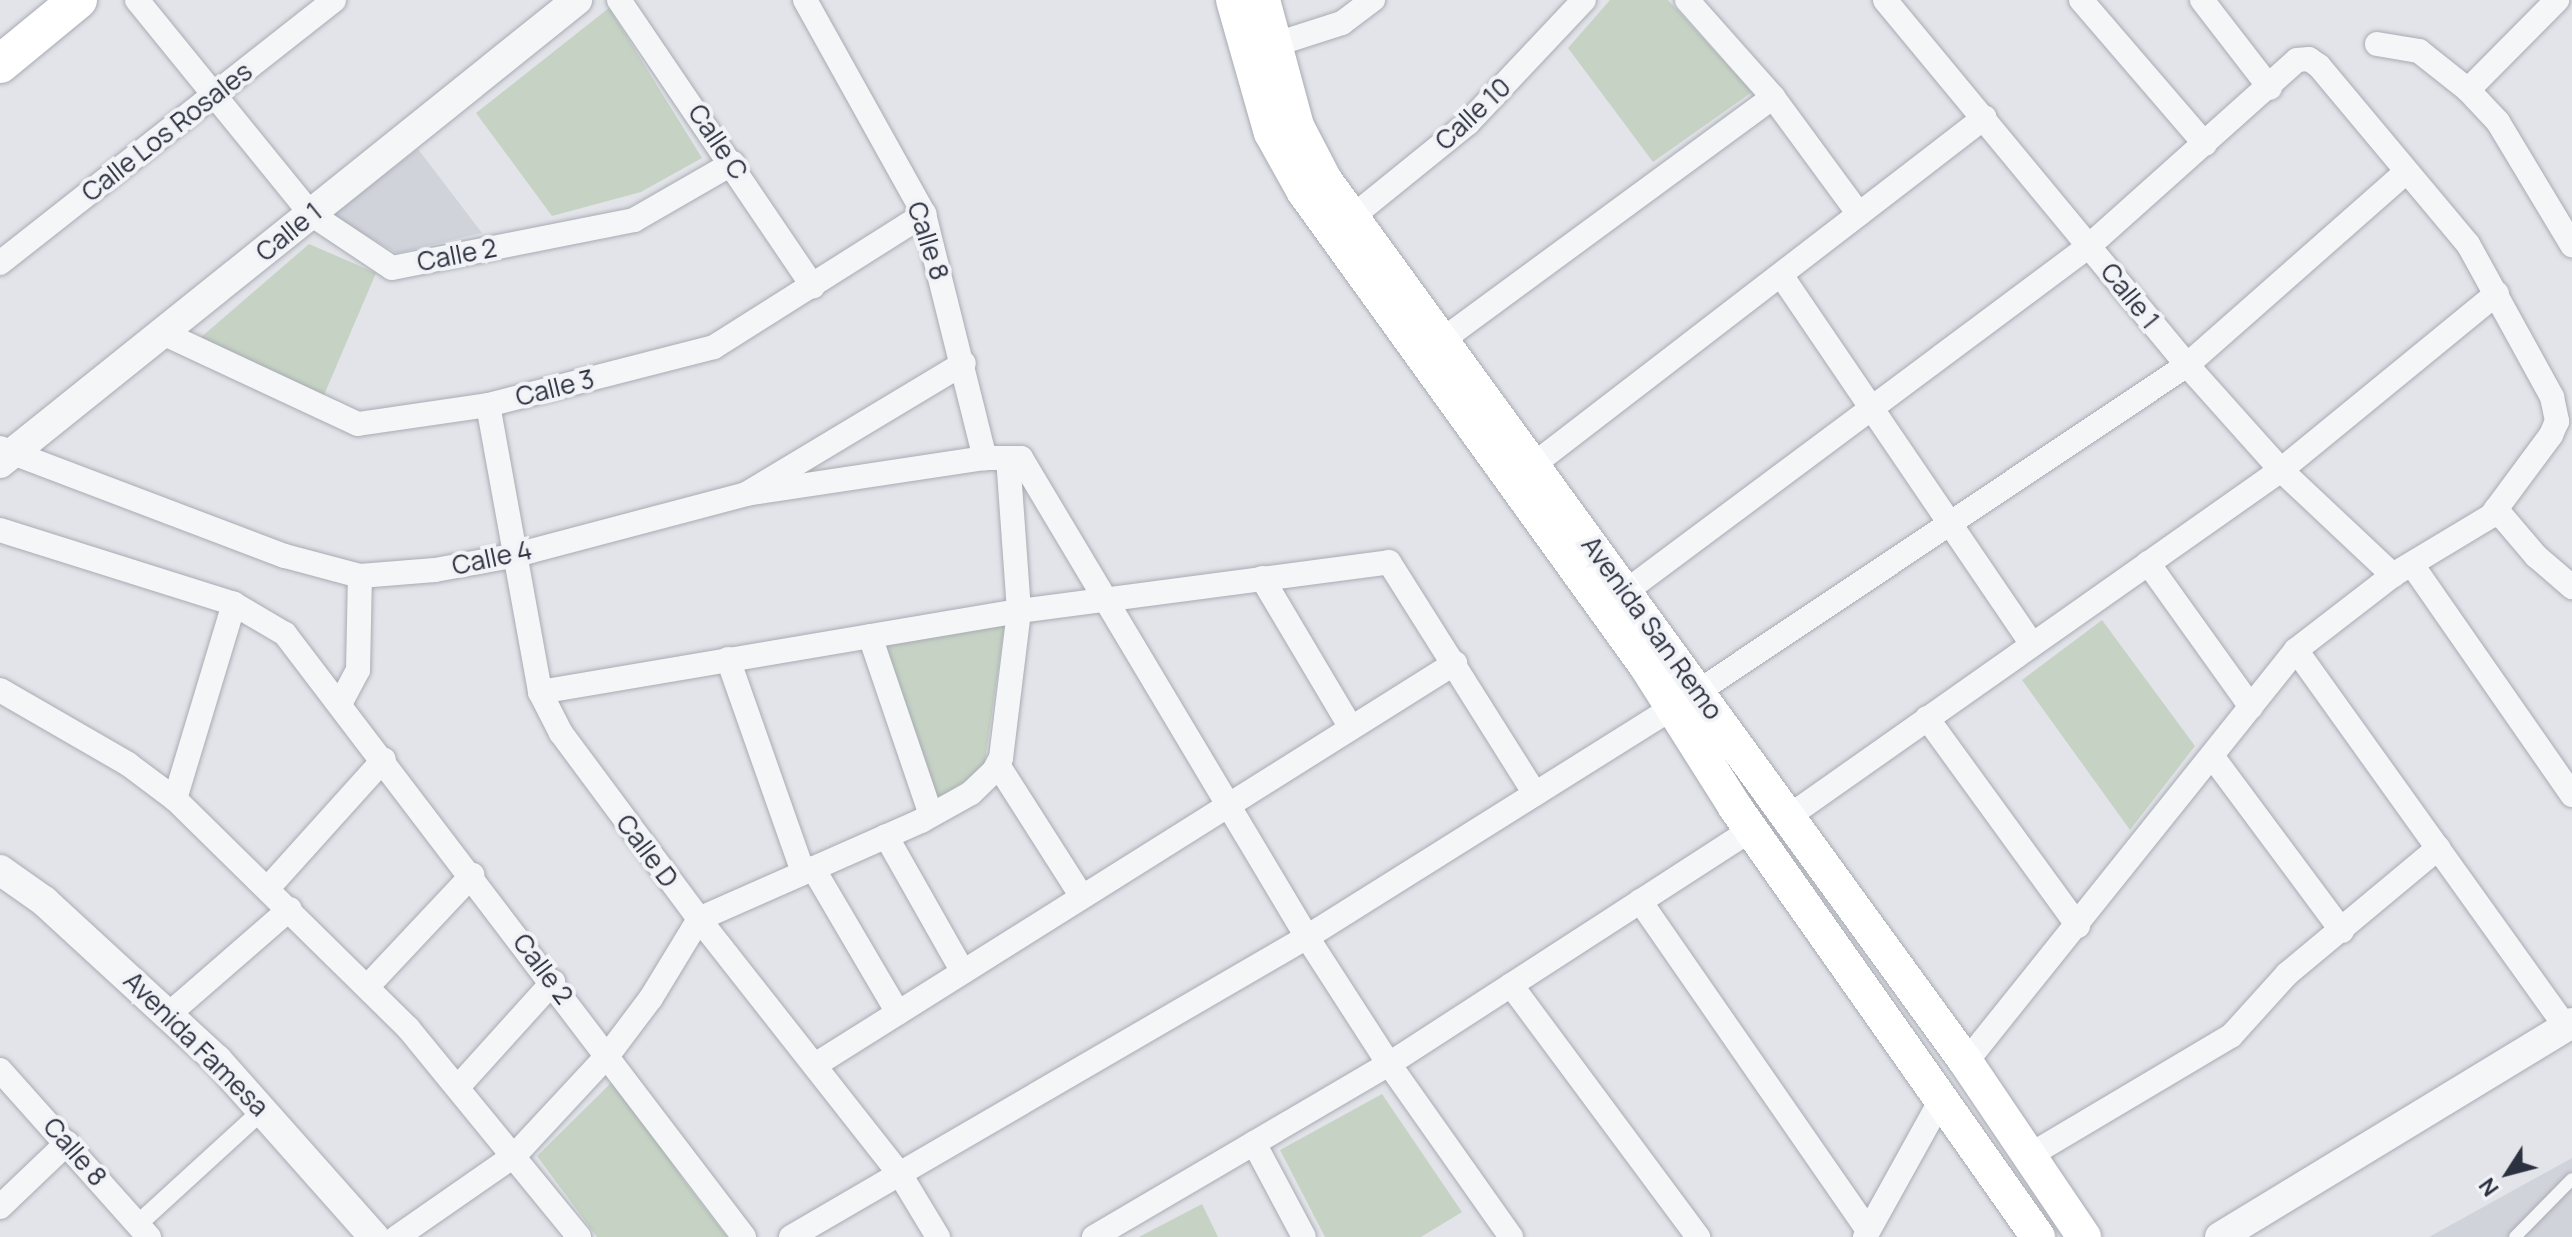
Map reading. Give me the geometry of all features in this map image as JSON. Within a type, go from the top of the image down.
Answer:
[{"type":"highway","points":[[0,30],[37,0]]},
{"type":"highway","points":[[0,64],[78,0]]},
{"type":"main road","name":"Avenida San Remo","points":[[1233,0],[1261,49],[1308,151],[1441,341],[1625,592],[1686,699],[1751,830],[1943,1096],[2038,1237]]},
{"type":"main road","name":"Avenida San Remo","points":[[1263,0],[1261,49],[1271,133],[1297,181],[1686,699],[1788,817],[2032,1154],[2084,1237]]},
{"type":"street","name":"Calle 2","points":[[137,0],[311,214],[392,268],[634,220],[733,163]]},
{"type":"street","name":"Calle Los Rosales","points":[[0,263],[334,0]]},
{"type":"street","name":"Calle 1","points":[[4,454],[165,334],[577,0]]},
{"type":"street","name":"Calle C","points":[[619,0],[733,163],[813,286]]},
{"type":"street","name":"Calle 8","points":[[805,0],[924,214],[964,363],[997,458],[1019,611],[998,765]]},
{"type":"street","points":[[1261,49],[1342,23],[1373,0]]},
{"type":"street","name":"Calle 10","points":[[1352,217],[1468,123],[1584,0]]},
{"type":"street","points":[[1687,0],[1773,97],[1859,214]]},
{"type":"street","name":"Calle 1","points":[[1885,0],[1985,117],[2187,365],[2281,470],[2403,570],[2572,795]]},
{"type":"street","points":[[2081,0],[2205,144]]},
{"type":"street","points":[[2202,0],[2270,88]]},
{"type":"street","points":[[2468,90],[2557,0]]},
{"type":"street","points":[[2377,44],[2419,51],[2468,90],[2498,122],[2572,245]]},
{"type":"street","points":[[1625,592],[2089,246],[2270,88],[2290,65],[2309,59],[2468,244],[2552,397],[2557,421],[2562,428],[2496,509],[2403,570],[2296,650],[1966,1062]]},
{"type":"street","points":[[1441,341],[1773,97]]},
{"type":"street","points":[[1533,465],[1985,117]]},
{"type":"street","points":[[791,1237],[1307,937],[1686,699],[2187,365],[2406,172]]},
{"type":"street","name":"Calle 3","points":[[165,334],[358,424],[488,405],[714,347],[924,214]]},
{"type":"street","points":[[1781,275],[2032,644]]},
{"type":"street","points":[[1788,817],[2281,470],[2497,293]]},
{"type":"street","name":"Calle 4","points":[[4,454],[285,556],[360,576],[512,556],[746,494],[964,363]]},
{"type":"street","name":"Calle D","points":[[488,405],[512,556],[540,692],[575,753],[699,919],[900,1174],[938,1237]]},
{"type":"street","points":[[746,494],[997,458],[1021,458],[1307,937],[1389,1064],[1511,1237]]},
{"type":"street","points":[[2496,509],[2536,556],[2572,587]]},
{"type":"street","name":"Calle 2","points":[[0,530],[234,604],[285,634],[341,702],[744,1237]]},
{"type":"street","points":[[540,692],[1019,611],[1389,562],[1535,794]]},
{"type":"street","points":[[2148,563],[2251,707]]},
{"type":"street","points":[[341,702],[358,670],[360,576]]},
{"type":"street","points":[[1262,578],[1351,728]]},
{"type":"street","points":[[175,799],[234,604]]},
{"type":"street","points":[[870,636],[931,815]]},
{"type":"street","points":[[2220,1237],[2569,1025],[2296,650]]},
{"type":"street","points":[[728,659],[808,870],[898,1013]]},
{"type":"street","points":[[815,1065],[1455,663]]},
{"type":"street","points":[[0,690],[128,764],[175,799],[367,987],[458,1087],[579,1237]]},
{"type":"street","points":[[1927,718],[2078,926]]},
{"type":"street","points":[[2212,756],[2342,931]]},
{"type":"street","points":[[268,888],[384,759]]},
{"type":"street","points":[[397,1237],[515,1155],[608,1055],[651,998],[699,919],[931,815],[971,793],[998,765],[1082,897]]},
{"type":"street","points":[[1094,1237],[1389,1064],[1751,830]]},
{"type":"street","points":[[886,836],[963,972]]},
{"type":"street","points":[[2032,1154],[2231,1036],[2287,974],[2438,848]]},
{"type":"street","name":"Avenida Famesa","points":[[0,870],[44,901],[169,1014],[264,1109],[374,1237]]},
{"type":"street","points":[[367,987],[472,875]]},
{"type":"street","points":[[1640,901],[1865,1232],[1943,1096]]},
{"type":"street","points":[[169,1014],[290,909]]},
{"type":"street","points":[[458,1087],[553,982]]},
{"type":"street","points":[[1511,985],[1698,1237]]},
{"type":"street","name":"Calle 8","points":[[0,1070],[143,1231]]},
{"type":"street","points":[[143,1231],[264,1109]]},
{"type":"street","points":[[0,1207],[67,1143]]},
{"type":"street","points":[[1254,1143],[1304,1237]]},
{"type":"lane","points":[[2515,1237],[2572,1179]]},
{"type":"shaded area","points":[[418,149],[482,233],[397,253],[332,216]]},
{"type":"shaded area","points":[[2572,1158],[2572,1237],[2429,1237]]},
{"type":"green space","points":[[1610,0],[1668,0],[1752,92],[1653,162],[1568,48]]},
{"type":"green space","points":[[609,8],[702,158],[641,192],[552,216],[476,113]]},
{"type":"green space","points":[[309,244],[376,273],[324,395],[192,345]]},
{"type":"green space","points":[[2102,620],[2195,746],[2130,830],[2022,680]]},
{"type":"green space","points":[[1005,623],[984,768],[933,803],[880,645]]},
{"type":"green space","points":[[615,1079],[684,1181],[727,1237],[597,1237],[537,1156]]},
{"type":"green space","points":[[1382,1094],[1462,1212],[1421,1237],[1325,1237],[1280,1150]]},
{"type":"green space","points":[[1202,1204],[1218,1237],[1139,1237]]}]
